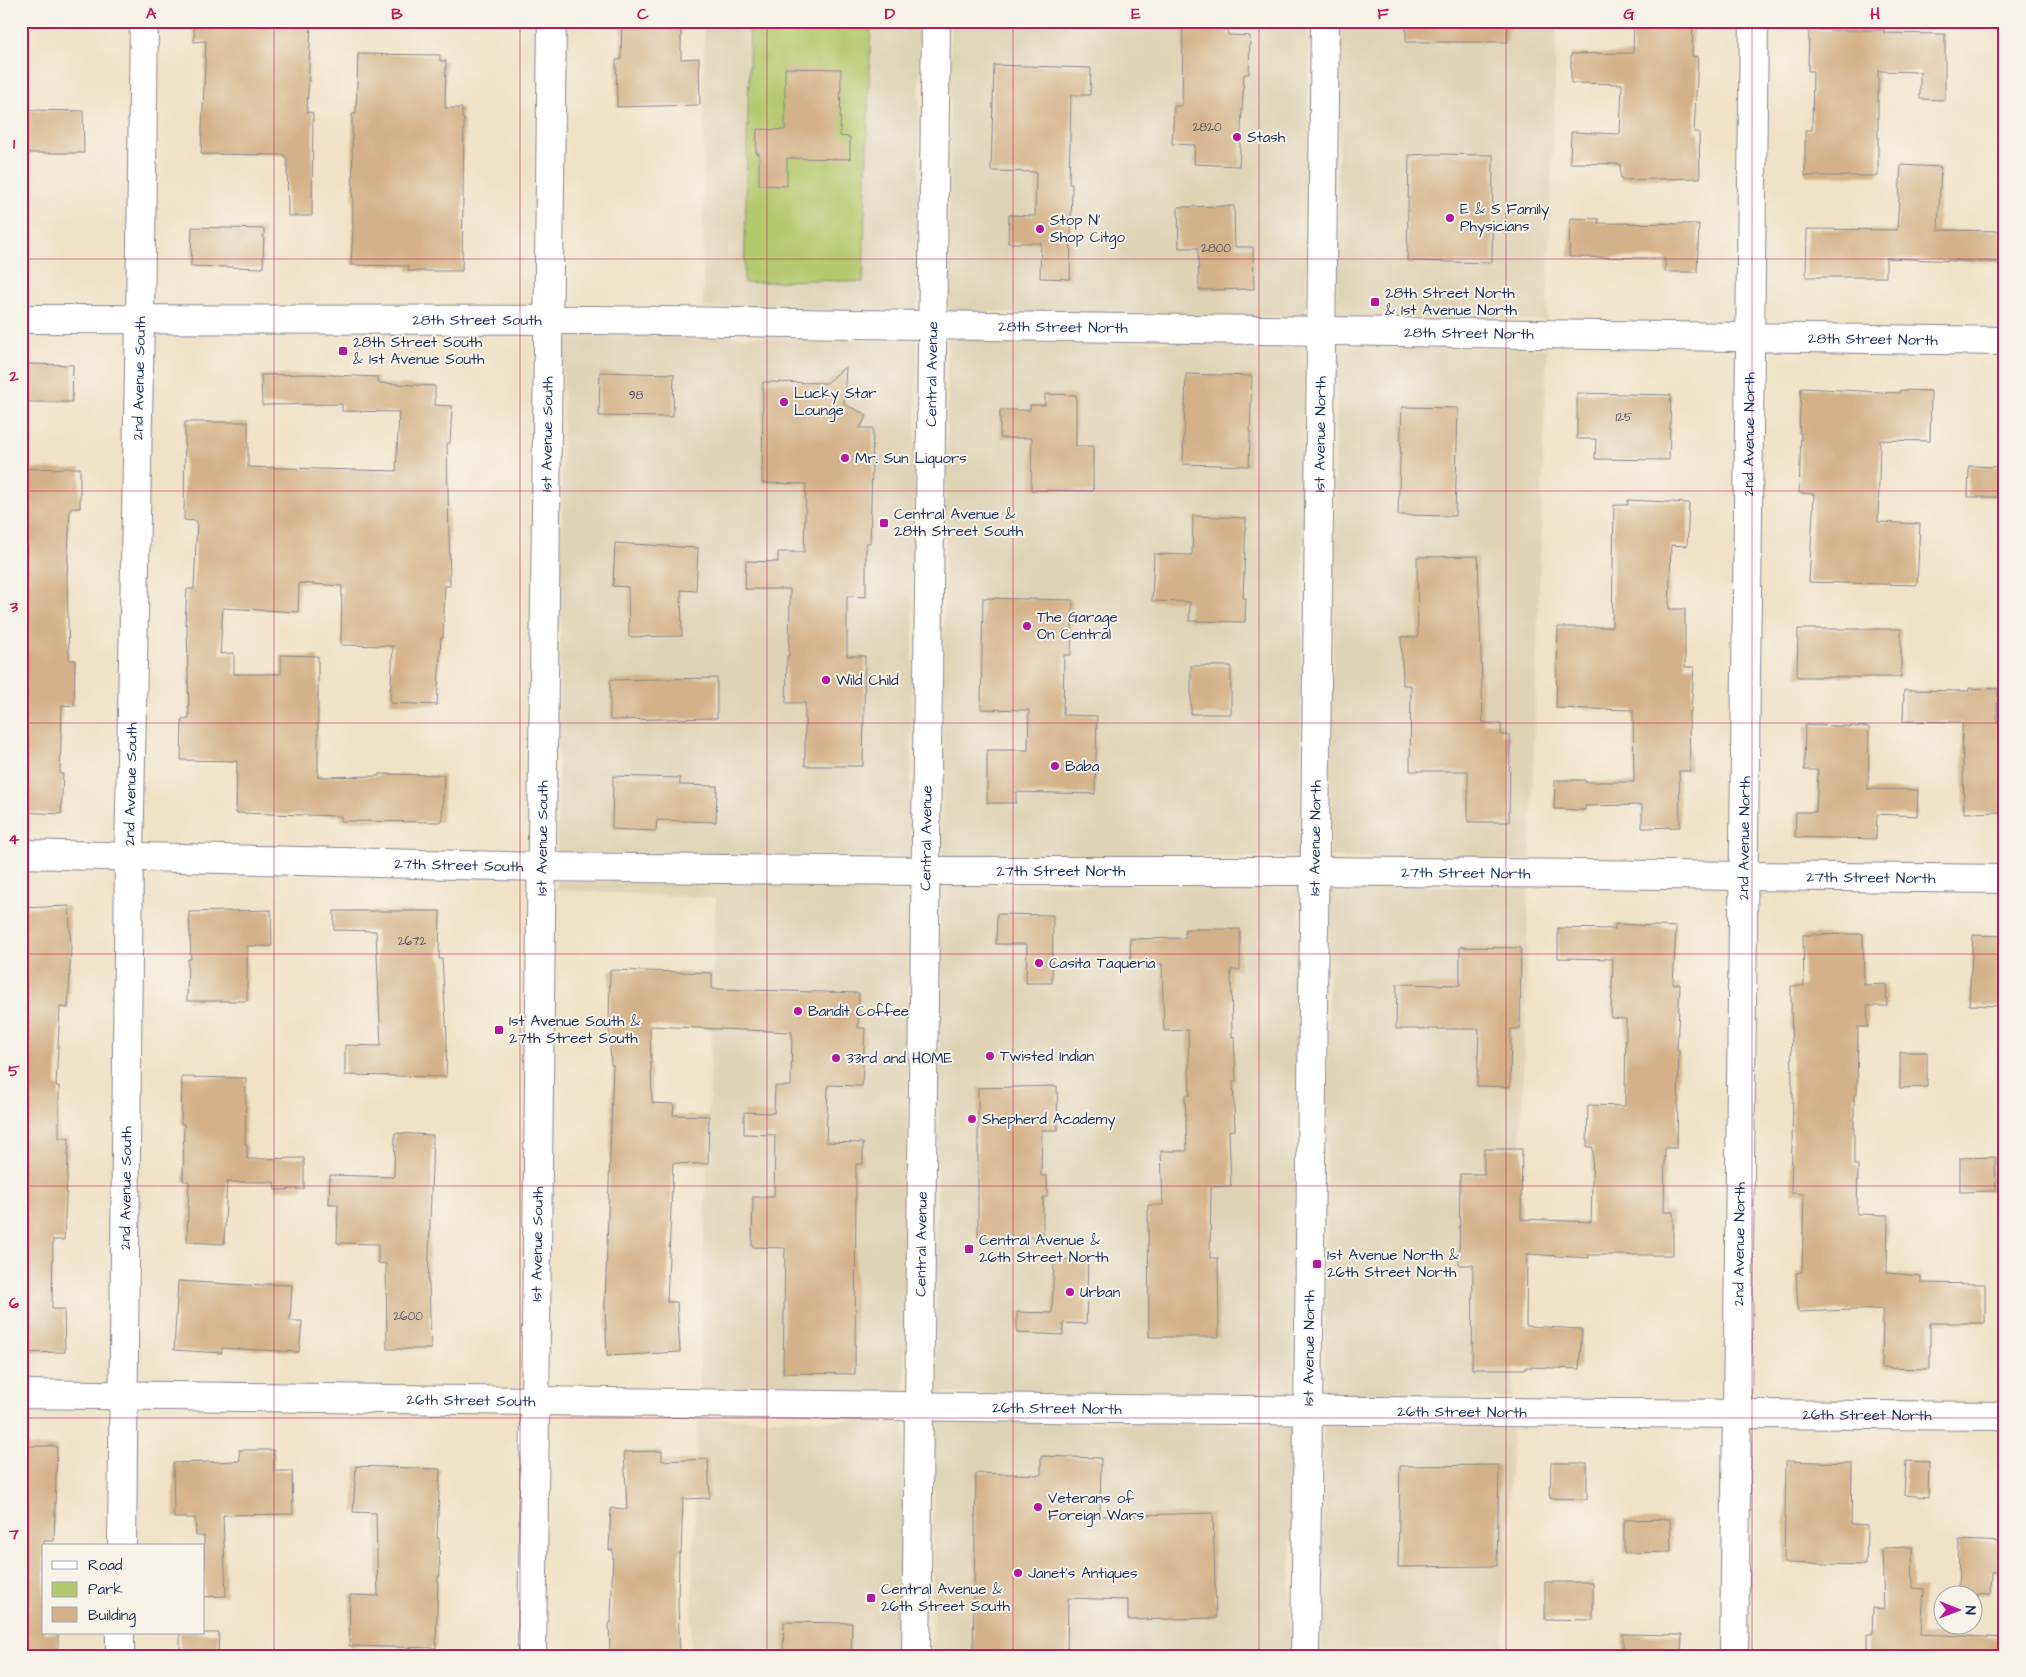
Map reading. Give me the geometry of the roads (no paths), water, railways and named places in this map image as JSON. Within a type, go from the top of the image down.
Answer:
[{"type":"street","name":"2nd Avenue South","points":[[122,1544],[129,856],[144,21]]},
{"type":"street","name":"1st Avenue South","points":[[532,1656],[552,21]]},
{"type":"street","name":"Central Avenue","points":[[916,1656],[936,21]]},
{"type":"street","name":"1st Avenue North","points":[[1305,1656],[1325,21]]},
{"type":"street","name":"2nd Avenue North","points":[[1734,1656],[1754,21]]},
{"type":"street","name":"28th Street South","points":[[21,319],[548,320],[932,325]]},
{"type":"street","name":"28th Street North","points":[[932,325],[2005,341]]},
{"type":"street","name":"27th Street South","points":[[21,854],[541,867],[926,871]]},
{"type":"street","name":"27th Street North","points":[[926,871],[1314,871],[2005,879]]},
{"type":"street","name":"26th Street South","points":[[21,1394],[919,1407]]},
{"type":"street","name":"26th Street North","points":[[919,1407],[1308,1411],[1737,1412],[2005,1416]]},
{"type":"street","points":[[120,1634],[120,1656]]},
{"type":"place","name":"Stash","points":[[1237,137]]},
{"type":"place","name":"E & S Family Physicians","points":[[1450,218]]},
{"type":"place","name":"Stop N' Shop Citgo","points":[[1040,229]]},
{"type":"place","name":"28th Street North & 1st Avenue North","points":[[1375,302]]},
{"type":"place","name":"28th Street South & 1st Avenue South","points":[[343,351]]},
{"type":"place","name":"Lucky Star Lounge","points":[[784,402]]},
{"type":"place","name":"Mr. Sun Liquors","points":[[845,458]]},
{"type":"place","name":"Central Avenue & 28th Street South","points":[[884,523]]},
{"type":"place","name":"The Garage On Central","points":[[1027,626]]},
{"type":"place","name":"Wild Child","points":[[826,680]]},
{"type":"place","name":"Baba","points":[[1055,766]]},
{"type":"place","name":"Casita Taqueria","points":[[1039,963]]},
{"type":"place","name":"Bandit Coffee","points":[[798,1011]]},
{"type":"place","name":"1st Avenue South & 27th Street South","points":[[499,1030]]},
{"type":"place","name":"Twisted Indian","points":[[990,1056]]},
{"type":"place","name":"33rd and HOME","points":[[836,1058]]},
{"type":"place","name":"Shepherd Academy","points":[[972,1119]]},
{"type":"place","name":"Central Avenue & 26th Street North","points":[[969,1249]]},
{"type":"place","name":"1st Avenue North & 26th Street North","points":[[1317,1264]]},
{"type":"place","name":"Urban","points":[[1070,1292]]},
{"type":"place","name":"Veterans of Foreign Wars","points":[[1038,1507]]},
{"type":"place","name":"Janet's Antiques","points":[[1018,1573]]},
{"type":"place","name":"Central Avenue & 26th Street South","points":[[871,1598]]}]
